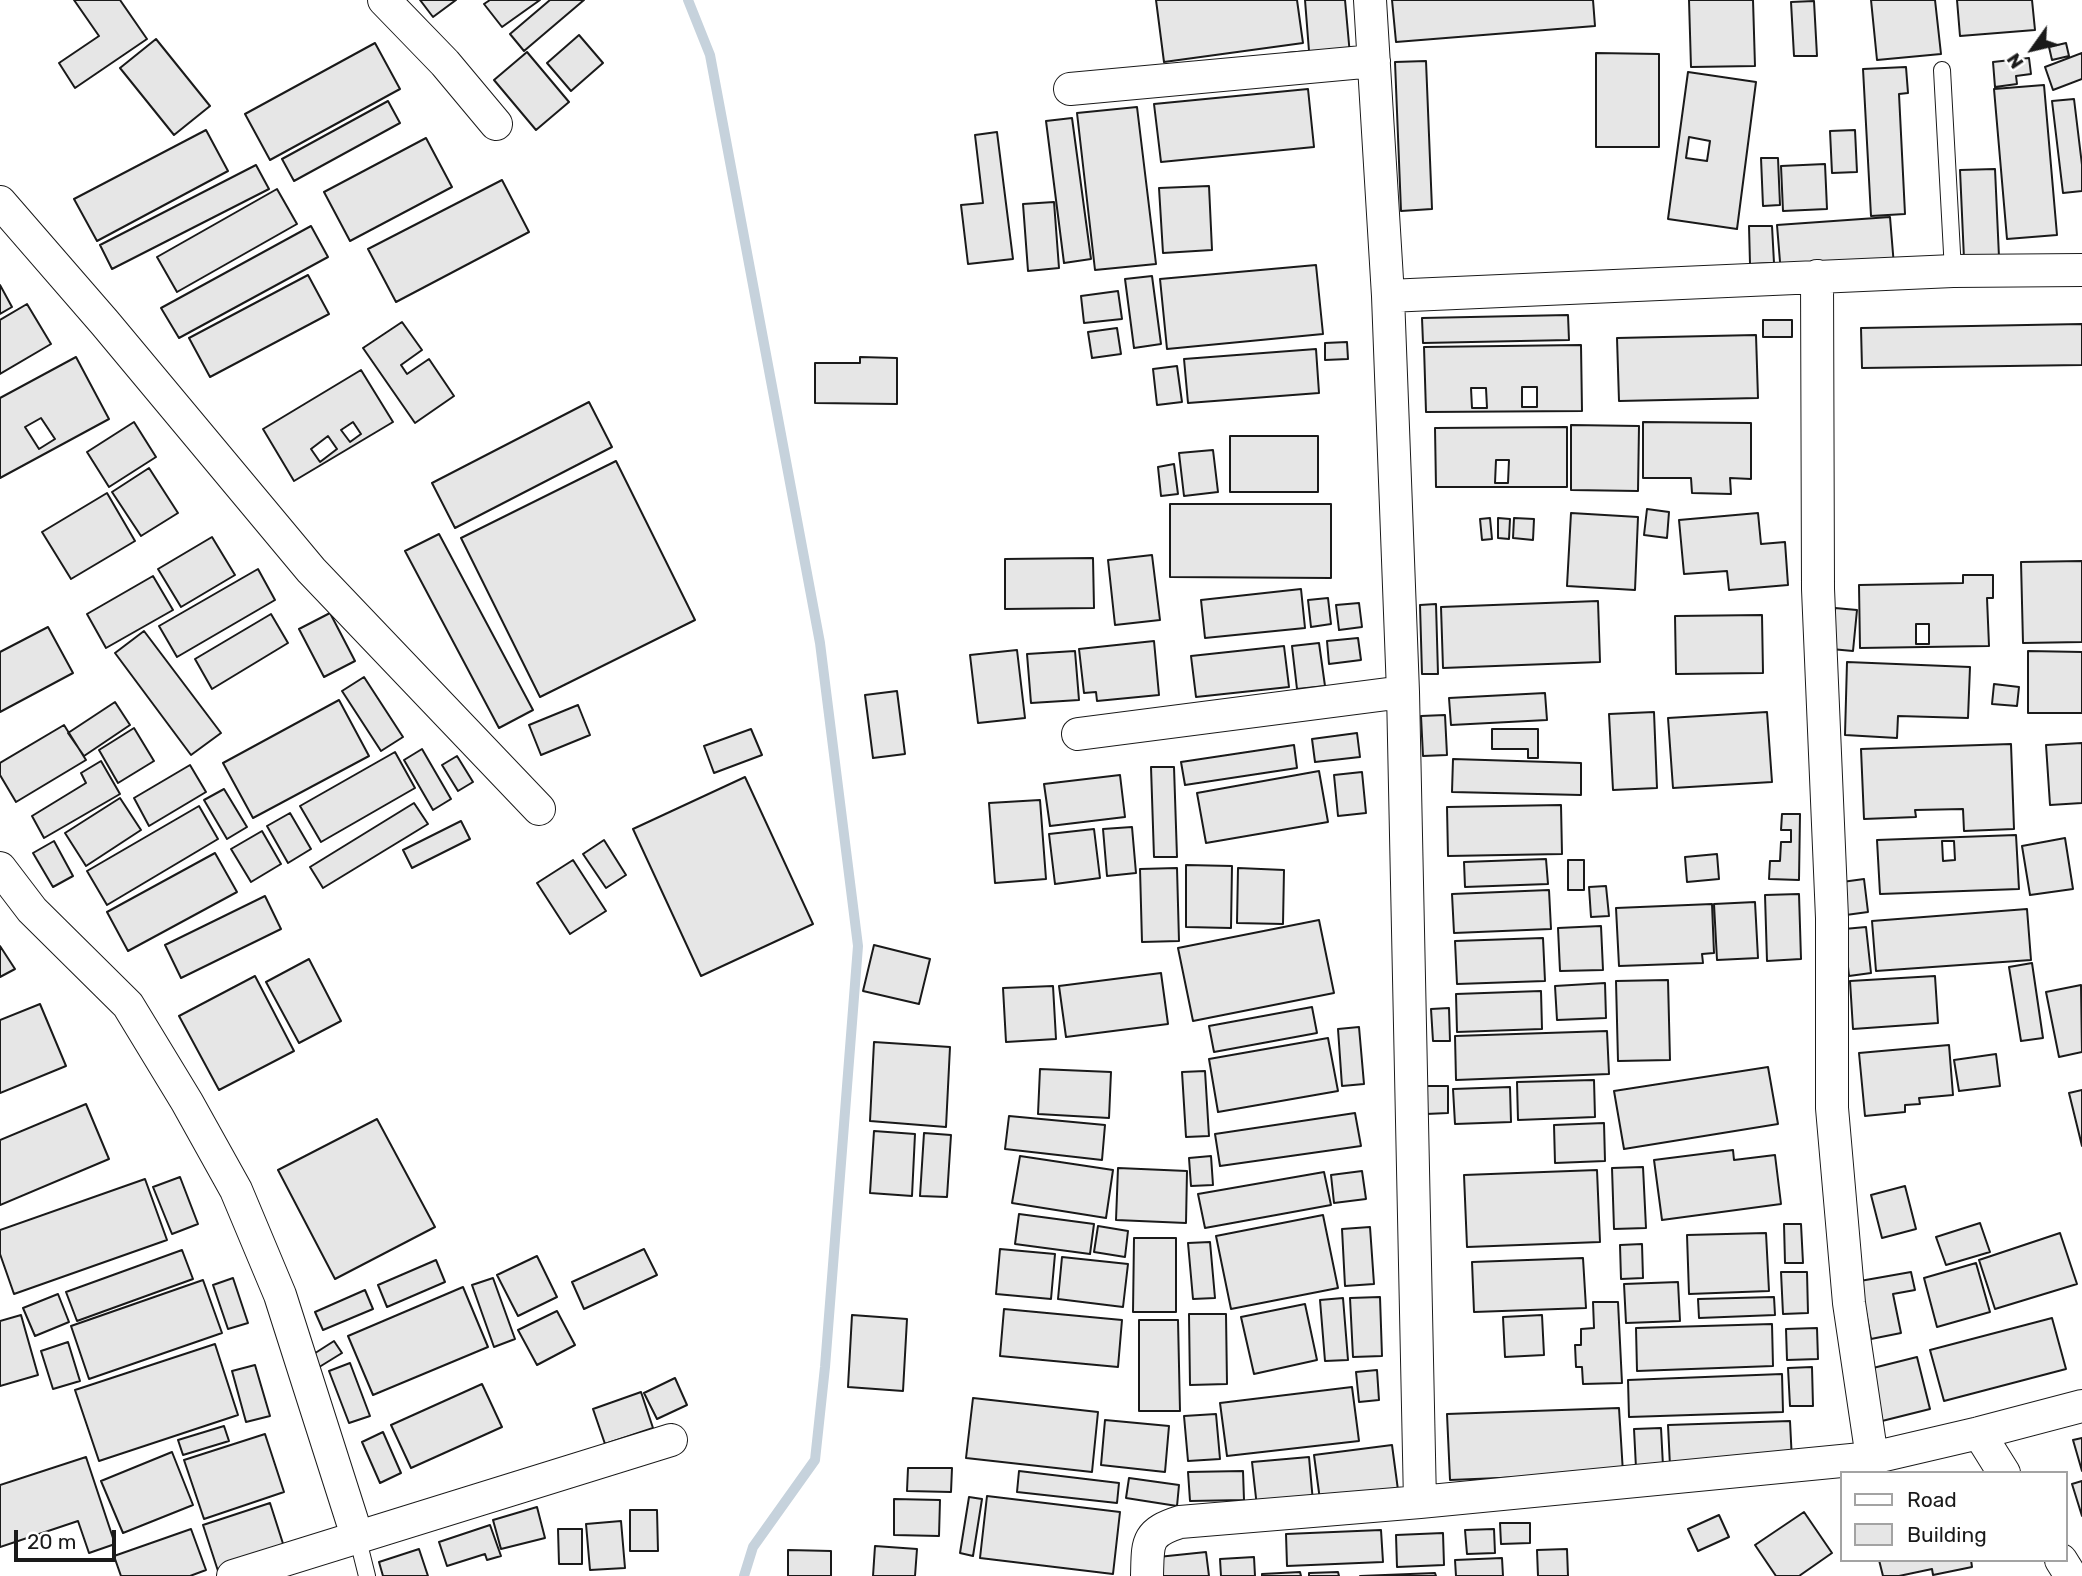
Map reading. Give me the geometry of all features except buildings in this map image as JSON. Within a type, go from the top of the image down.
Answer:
[{"type":"street","points":[[384,0],[445,63],[496,124]]},
{"type":"street","points":[[1370,0],[1388,296],[1403,692],[1420,1502]]},
{"type":"street","points":[[1070,89],[1374,61]]},
{"type":"street","points":[[0,202],[311,570],[539,809]]},
{"type":"street","points":[[1388,296],[1817,276],[2082,270]]},
{"type":"street","points":[[1817,276],[1818,589],[1832,918],[1832,1108],[1849,1303],[1872,1458]]},
{"type":"street","points":[[1078,734],[1403,692]]},
{"type":"street","points":[[0,868],[32,911],[128,1005],[236,1190],[280,1296],[357,1536]]},
{"type":"street","points":[[1147,1576],[1147,1544],[1161,1528],[1180,1522],[1420,1502],[1872,1458],[2082,1406]]},
{"type":"street","points":[[1979,1433],[2003,1471]]},
{"type":"street","points":[[233,1576],[671,1440]]},
{"type":"lane","points":[[1942,70],[1953,271]]},
{"type":"lane","points":[[357,1536],[367,1576]]},
{"type":"waterway","points":[[688,0],[710,55],[820,643],[858,946],[825,1367],[815,1460],[753,1547],[744,1576]]}]
